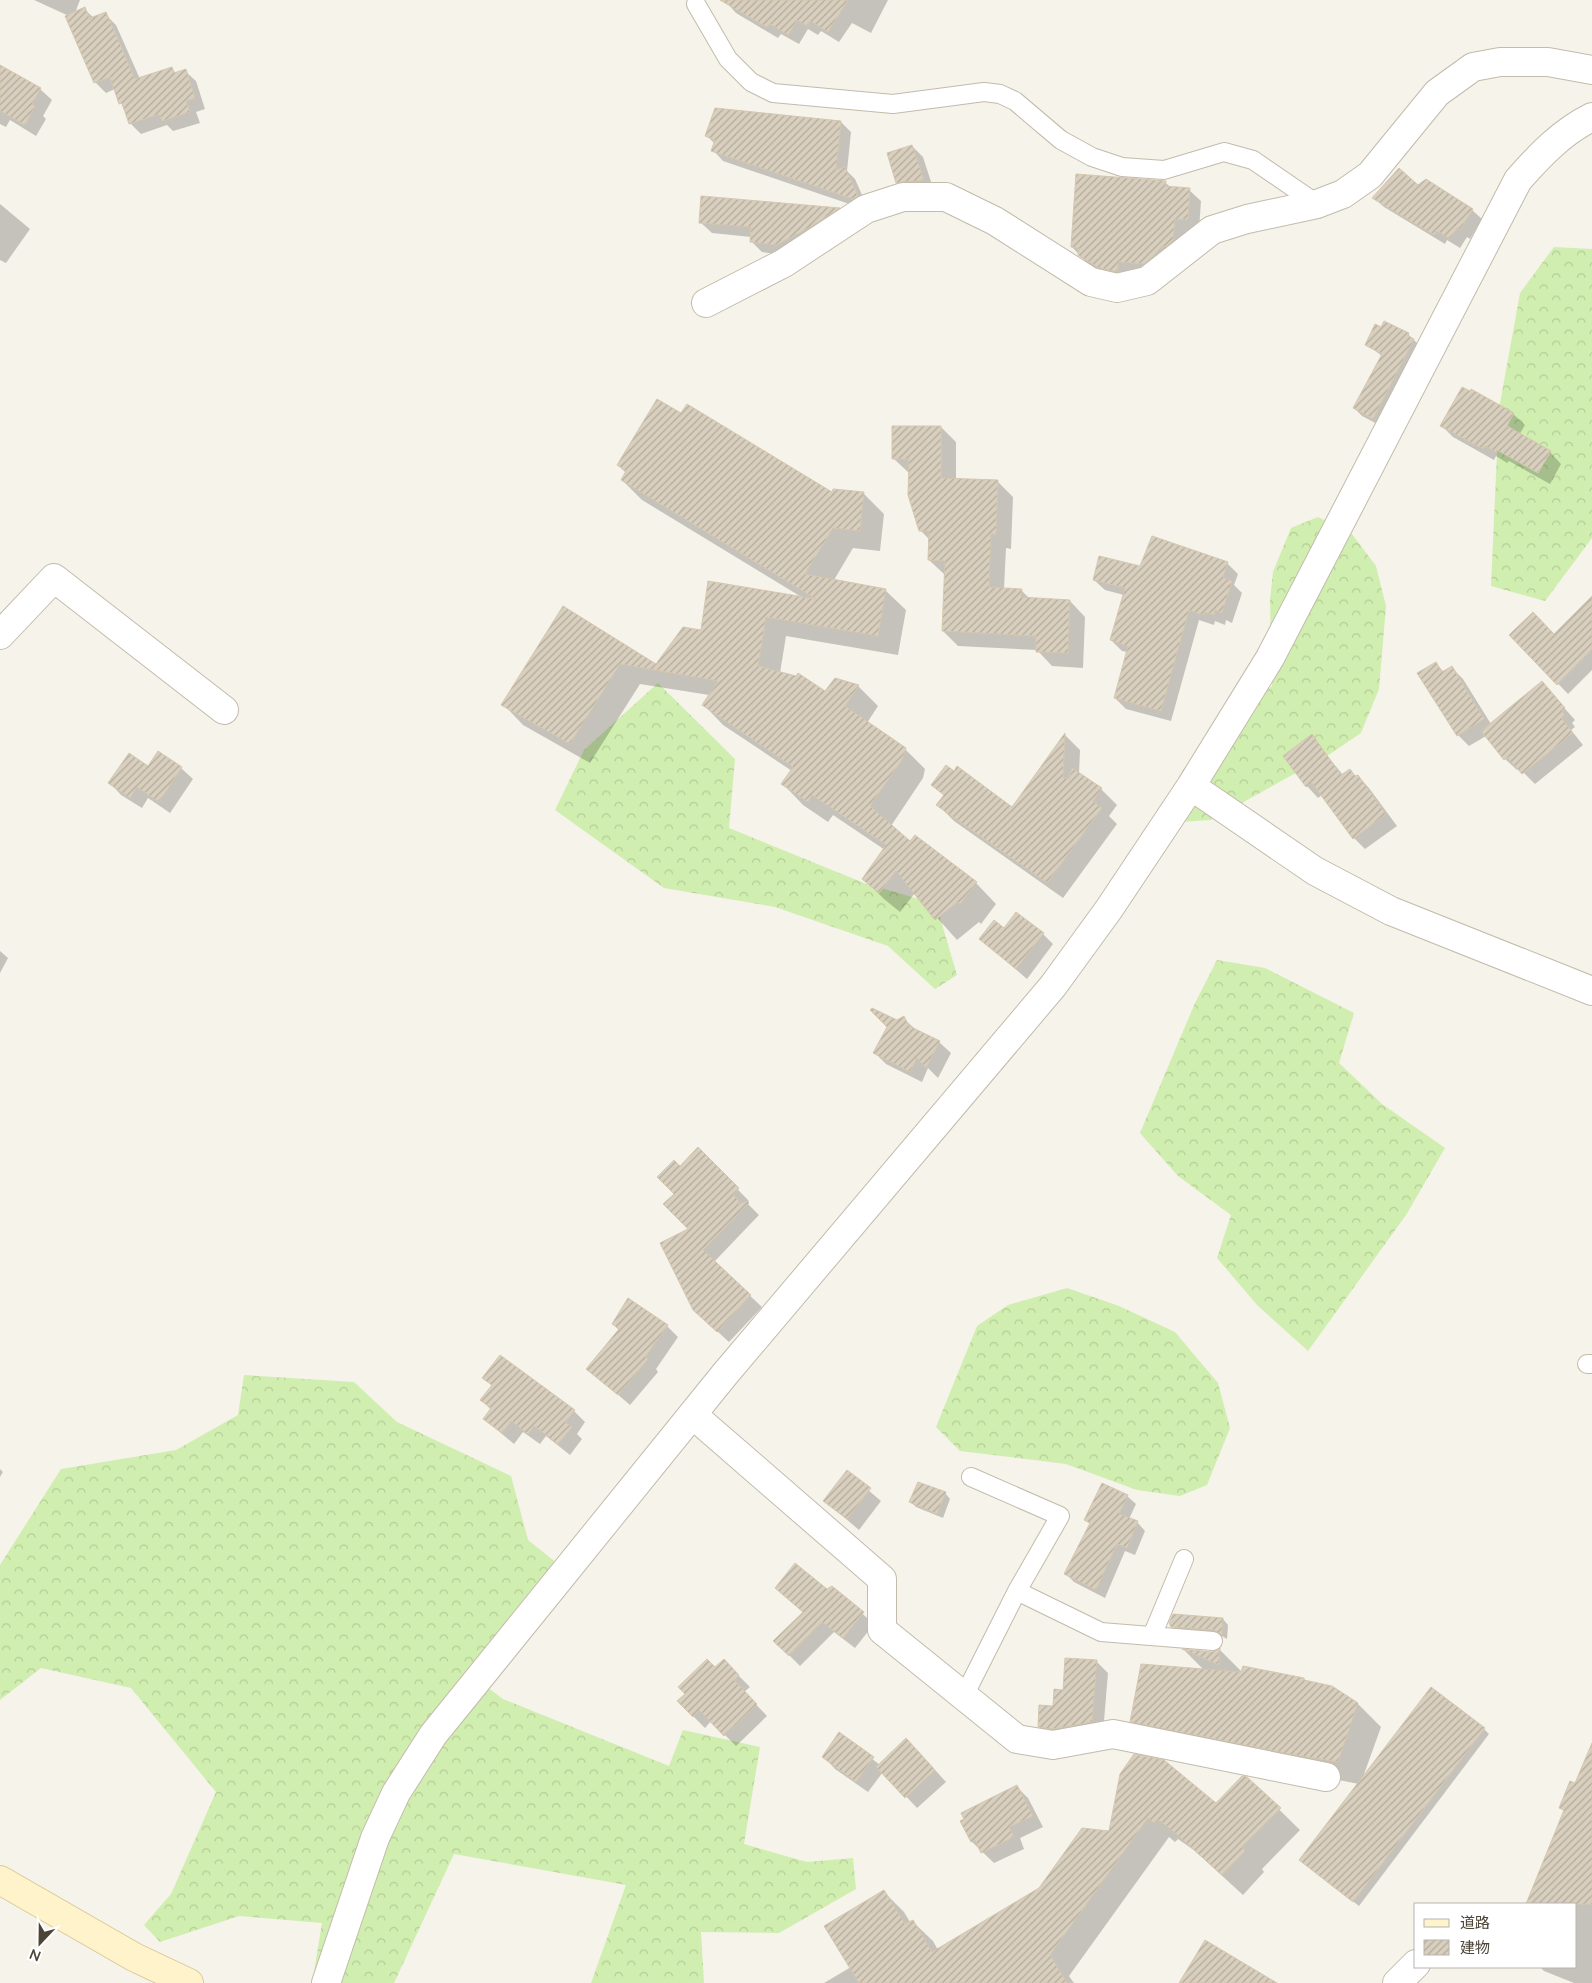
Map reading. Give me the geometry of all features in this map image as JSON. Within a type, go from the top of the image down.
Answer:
[{"type":"street","points":[[706,303],[784,263],[866,209],[903,197],[946,197],[995,221],[1092,282],[1117,288],[1147,281],[1212,230],[1247,219],[1317,204],[1343,194],[1370,175],[1437,93],[1473,67],[1500,62],[1548,62],[1592,70]]},
{"type":"street","points":[[326,1983],[375,1838],[396,1793],[433,1735],[693,1415],[1054,986],[1109,909],[1191,786],[1270,658],[1518,180],[1544,150],[1579,123],[1592,117]]},
{"type":"street","points":[[0,635],[54,578],[224,710]]},
{"type":"street","points":[[1191,786],[1315,871],[1391,911],[1592,991]]},
{"type":"street","points":[[693,1415],[882,1579],[882,1630],[1017,1738],[1053,1745],[1113,1734],[1326,1777]]},
{"type":"street","points":[[0,1880],[134,1957],[189,1983]]},
{"type":"street","points":[[1397,1983],[1414,1966]]},
{"type":"lane","points":[[696,4],[728,59],[750,82],[773,93],[893,104],[984,92],[1000,94],[1015,100],[1061,140],[1092,157],[1122,167],[1164,170],[1224,152],[1253,160],[1317,204]]},
{"type":"lane","points":[[964,1696],[1017,1591],[1060,1516],[971,1477]]},
{"type":"lane","points":[[1152,1636],[1184,1559]]},
{"type":"lane","points":[[1017,1591],[1101,1632],[1213,1641]]},
{"type":"green space","points":[[1554,247],[1592,249],[1592,538],[1545,601],[1491,586],[1499,409],[1520,293]]},
{"type":"green space","points":[[1318,517],[1352,534],[1376,566],[1386,606],[1379,689],[1361,733],[1330,754],[1211,820],[1165,823],[1182,771],[1215,736],[1272,686],[1270,600],[1273,572],[1291,528]]},
{"type":"green space","points":[[658,683],[735,759],[729,828],[864,883],[936,904],[957,975],[935,989],[888,946],[775,907],[664,888],[555,810],[584,750]]},
{"type":"green space","points":[[1217,960],[1265,968],[1354,1013],[1339,1063],[1382,1104],[1445,1148],[1406,1215],[1308,1351],[1258,1306],[1217,1258],[1231,1215],[1178,1176],[1140,1133],[1195,1003]]},
{"type":"green space","points":[[1067,1288],[1119,1306],[1175,1332],[1218,1383],[1230,1428],[1207,1485],[1180,1496],[1137,1490],[1066,1464],[960,1451],[936,1427],[977,1326],[1008,1305]]},
{"type":"green space","points":[[244,1375],[354,1382],[397,1422],[511,1476],[528,1540],[564,1569],[474,1677],[503,1699],[669,1766],[683,1730],[760,1747],[744,1844],[807,1862],[853,1858],[856,1889],[779,1933],[701,1932],[704,1983],[591,1983],[626,1885],[454,1854],[394,1983],[327,1983],[313,1978],[322,1923],[239,1916],[160,1942],[144,1925],[171,1894],[216,1792],[131,1688],[41,1668],[0,1700],[0,1565],[61,1469],[176,1450],[238,1415]]},
{"type":"building","points":[[720,0],[848,0],[828,32],[810,21],[807,26],[797,20],[788,35],[770,24],[768,28]]},
{"type":"building","points":[[85,7],[91,22],[90,18],[106,12],[135,79],[172,67],[174,73],[186,69],[195,98],[186,101],[190,112],[162,121],[159,114],[129,124],[122,103],[119,104],[110,77],[94,83],[65,16]]},
{"type":"building","points":[[0,65],[41,88],[32,104],[35,106],[25,125],[0,111]]},
{"type":"building","points":[[715,108],[841,121],[836,170],[845,167],[858,196],[853,199],[711,151],[715,140],[705,136]]},
{"type":"building","points":[[912,145],[924,180],[896,183],[887,153]]},
{"type":"building","points":[[1399,168],[1418,185],[1426,179],[1473,209],[1460,230],[1457,228],[1450,239],[1437,231],[1434,235],[1372,198]]},
{"type":"building","points":[[1076,174],[1166,181],[1165,186],[1190,188],[1188,219],[1175,220],[1173,240],[1166,247],[1161,246],[1161,250],[1144,264],[1119,262],[1117,272],[1097,267],[1078,255],[1079,248],[1071,247]]},
{"type":"building","points":[[701,196],[840,208],[807,229],[776,245],[750,242],[751,227],[699,223]]},
{"type":"building","points":[[1384,321],[1409,333],[1408,336],[1414,339],[1373,419],[1353,408],[1382,354],[1365,345],[1375,324],[1381,327]]},
{"type":"building","points":[[1462,387],[1470,391],[1471,389],[1514,413],[1507,426],[1551,451],[1538,473],[1497,450],[1496,452],[1485,446],[1483,449],[1440,426]]},
{"type":"building","points":[[657,399],[681,413],[687,404],[832,492],[833,489],[864,492],[860,531],[833,528],[805,574],[886,589],[878,636],[766,617],[758,666],[796,676],[798,673],[825,691],[835,678],[859,685],[845,706],[906,748],[903,758],[870,806],[910,841],[915,835],[977,882],[960,904],[958,902],[935,920],[896,871],[879,893],[862,879],[886,845],[812,795],[808,802],[781,784],[793,767],[702,705],[718,681],[620,664],[570,744],[501,705],[563,606],[656,664],[683,627],[701,630],[708,581],[816,599],[621,480],[626,471],[617,465]]},
{"type":"building","points":[[892,426],[941,426],[941,478],[998,480],[996,534],[991,534],[989,587],[1022,589],[1021,597],[1070,600],[1068,653],[1036,652],[1036,636],[942,631],[945,561],[928,560],[929,531],[919,531],[908,495],[909,459],[892,459]]},
{"type":"building","points":[[1152,536],[1228,562],[1223,578],[1232,581],[1222,613],[1215,610],[1214,615],[1204,612],[1203,615],[1189,610],[1161,711],[1114,698],[1128,646],[1110,640],[1125,588],[1093,580],[1099,556],[1140,566]]},
{"type":"building","points":[[1592,596],[1592,649],[1557,685],[1509,635],[1533,612],[1554,634]]},
{"type":"building","points":[[1436,662],[1442,672],[1452,666],[1484,719],[1457,736],[1417,673]]},
{"type":"building","points":[[1542,681],[1565,708],[1562,711],[1564,715],[1561,718],[1573,733],[1522,774],[1507,757],[1504,760],[1481,731]]},
{"type":"building","points":[[1065,733],[1063,778],[1069,779],[1072,768],[1102,788],[1093,801],[1102,808],[1047,883],[936,805],[944,795],[931,785],[946,765],[954,771],[957,766],[1012,807]]},
{"type":"building","points":[[1312,734],[1341,775],[1350,769],[1355,776],[1358,775],[1386,814],[1353,839],[1312,783],[1306,787],[1283,756]]},
{"type":"building","points":[[158,751],[182,767],[159,802],[137,787],[130,798],[108,783],[129,753],[148,766]]},
{"type":"building","points":[[1016,912],[1044,933],[1016,969],[979,939],[994,920],[1004,928]]},
{"type":"building","points":[[872,1008],[897,1020],[904,1016],[909,1026],[940,1041],[926,1068],[917,1058],[910,1072],[873,1053],[887,1027],[870,1010]]},
{"type":"building","points":[[698,1147],[739,1188],[733,1195],[739,1201],[737,1203],[747,1201],[749,1203],[703,1250],[751,1295],[717,1332],[693,1310],[660,1243],[688,1229],[663,1204],[674,1194],[657,1177],[674,1160],[680,1166]]},
{"type":"building","points":[[628,1298],[668,1325],[645,1357],[648,1359],[618,1395],[586,1369],[619,1329],[612,1324]]},
{"type":"building","points":[[500,1355],[575,1410],[565,1422],[572,1427],[558,1444],[534,1426],[528,1434],[511,1421],[502,1433],[483,1419],[491,1408],[480,1400],[492,1385],[482,1378]]},
{"type":"building","points":[[847,1470],[871,1488],[847,1519],[823,1501]]},
{"type":"building","points":[[918,1482],[946,1492],[937,1514],[909,1502]]},
{"type":"building","points":[[1102,1483],[1128,1495],[1119,1514],[1138,1521],[1127,1548],[1117,1544],[1096,1590],[1064,1574],[1090,1523],[1084,1520]]},
{"type":"building","points":[[795,1563],[827,1589],[832,1586],[864,1612],[843,1638],[822,1622],[789,1656],[773,1641],[803,1612],[775,1588]]},
{"type":"building","points":[[1173,1614],[1223,1618],[1222,1635],[1214,1630],[1171,1627],[1169,1623]]},
{"type":"building","points":[[1220,1648],[1219,1665],[1182,1649],[1212,1652]]},
{"type":"building","points":[[1065,1658],[1097,1660],[1092,1722],[1053,1729],[1038,1727],[1039,1705],[1053,1706],[1054,1689],[1063,1690]]},
{"type":"building","points":[[707,1659],[715,1667],[724,1659],[739,1675],[734,1680],[757,1704],[724,1736],[699,1710],[693,1717],[677,1701],[685,1694],[678,1687]]},
{"type":"building","points":[[1141,1664],[1241,1672],[1243,1666],[1304,1678],[1304,1680],[1332,1686],[1358,1703],[1338,1762],[1289,1754],[1130,1722]]},
{"type":"building","points":[[1431,1687],[1485,1728],[1353,1902],[1299,1860]]},
{"type":"building","points":[[839,1732],[874,1757],[856,1782],[822,1757]]},
{"type":"building","points":[[906,1738],[935,1770],[905,1798],[876,1767]]},
{"type":"building","points":[[1592,1743],[1592,1904],[1526,1903],[1564,1810],[1559,1808],[1570,1781],[1575,1783]]},
{"type":"building","points":[[1134,1754],[1164,1760],[1216,1803],[1242,1776],[1247,1777],[1281,1808],[1242,1848],[1245,1851],[1222,1875],[1173,1831],[1157,1819],[1154,1823],[1148,1818],[1050,1955],[1067,1983],[859,1983],[824,1926],[884,1890],[905,1924],[913,1920],[932,1952],[1039,1888],[1082,1828],[1109,1831],[1120,1774]]},
{"type":"building","points":[[1017,1785],[1033,1816],[1009,1827],[1014,1837],[981,1853],[975,1840],[971,1842],[960,1821],[964,1819],[961,1813]]},
{"type":"building","points":[[1205,1940],[1277,1983],[1179,1983]]}]
